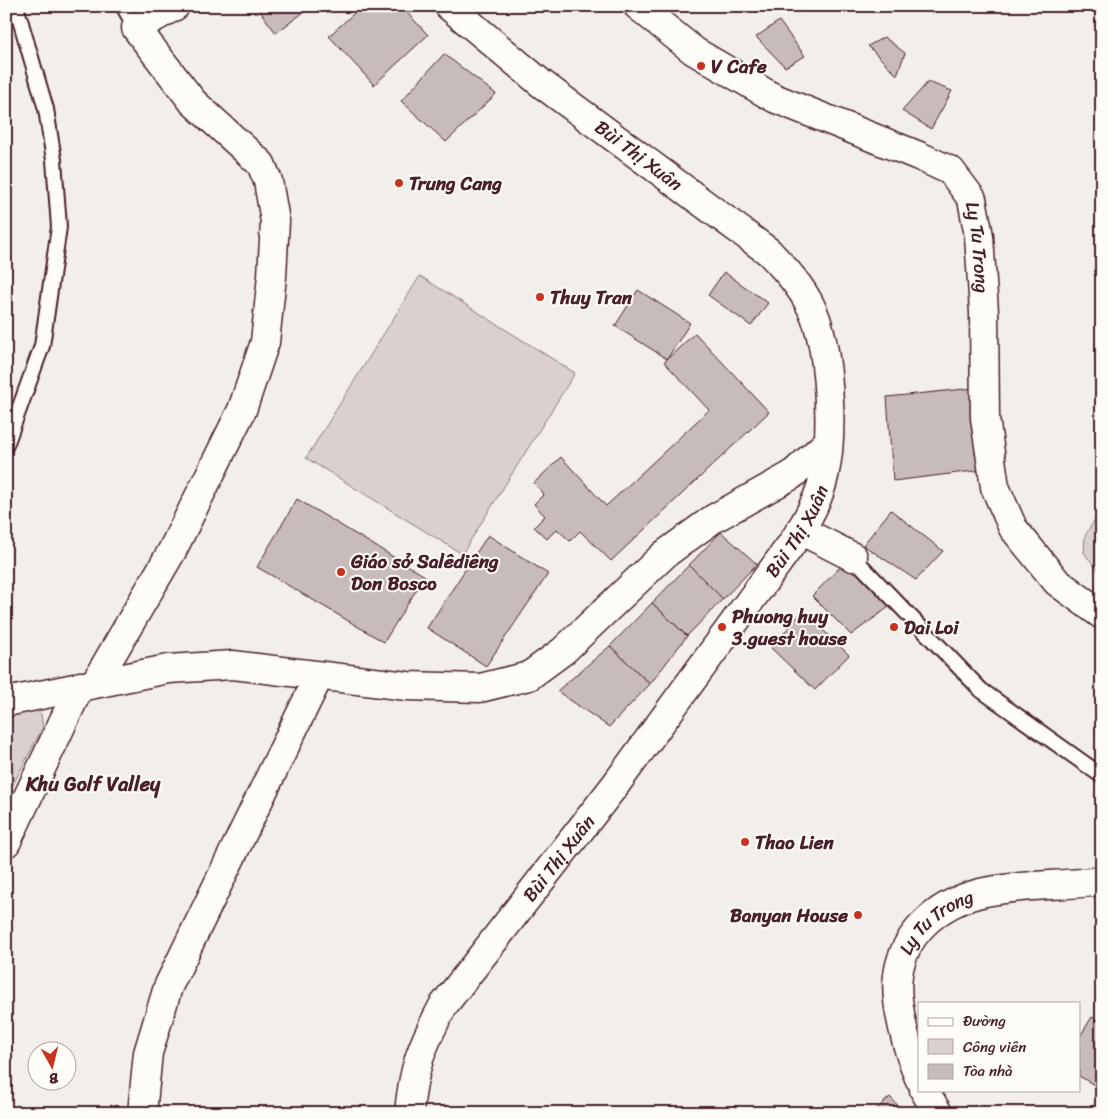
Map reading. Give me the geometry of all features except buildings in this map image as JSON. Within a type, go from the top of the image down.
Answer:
[{"type":"street","points":[[6,842],[87,684],[172,551],[242,410],[265,342],[275,222],[268,181],[261,164],[193,102],[129,17],[174,6]]},
{"type":"street","name":"Bùi Thị Xuân","points":[[409,1113],[412,1080],[422,1047],[443,1006],[616,784],[800,530],[813,507],[824,476],[828,442],[828,400],[823,348],[811,307],[792,276],[769,252],[542,84],[449,6]]},
{"type":"street","name":"Ly Tu Trong","points":[[638,6],[694,50],[774,98],[919,156],[951,172],[972,199],[979,236],[984,312],[985,418],[995,487],[1013,528],[1057,582],[1102,615]]},
{"type":"street","points":[[6,702],[168,669],[234,665],[407,686],[480,688],[529,676],[563,652],[664,554],[713,519],[792,475],[828,442]]},
{"type":"street","points":[[800,530],[853,557]]},
{"type":"street","points":[[142,1113],[148,1053],[168,986],[320,676]]},
{"type":"street","name":"Ly Tu Trong","points":[[918,1076],[909,1054],[900,1012],[898,976],[906,946],[921,925],[949,904],[984,892],[1102,881]]},
{"type":"street","points":[[925,1092],[938,1113]]},
{"type":"lane","points":[[6,445],[42,346],[59,226],[54,160],[46,109],[20,13],[16,6]]},
{"type":"lane","points":[[853,557],[981,690],[1102,776]]},
{"type":"green space","points":[[420,276],[575,373],[462,554],[306,458]]},
{"type":"green space","points":[[1102,507],[1102,575],[1084,553],[1085,536]]},
{"type":"green space","points":[[30,704],[41,714],[43,727],[6,798],[6,707]]},
{"type":"place","name":"V Cafe","points":[[701,66]]},
{"type":"place","name":"Trung Cang","points":[[399,183]]},
{"type":"place","name":"Thuy Tran","points":[[540,297]]},
{"type":"place","name":"Giáo sở Salêdiêng Don Bosco","points":[[341,572]]},
{"type":"place","name":"Phuong huy 3.guest house","points":[[722,627]]},
{"type":"place","name":"Dai Loi","points":[[894,627]]},
{"type":"place","name":"Thao Lien","points":[[745,842]]},
{"type":"place","name":"Banyan House","points":[[858,915]]},
{"type":"district","name":"Khu Golf Valley","points":[[93,784]]}]
